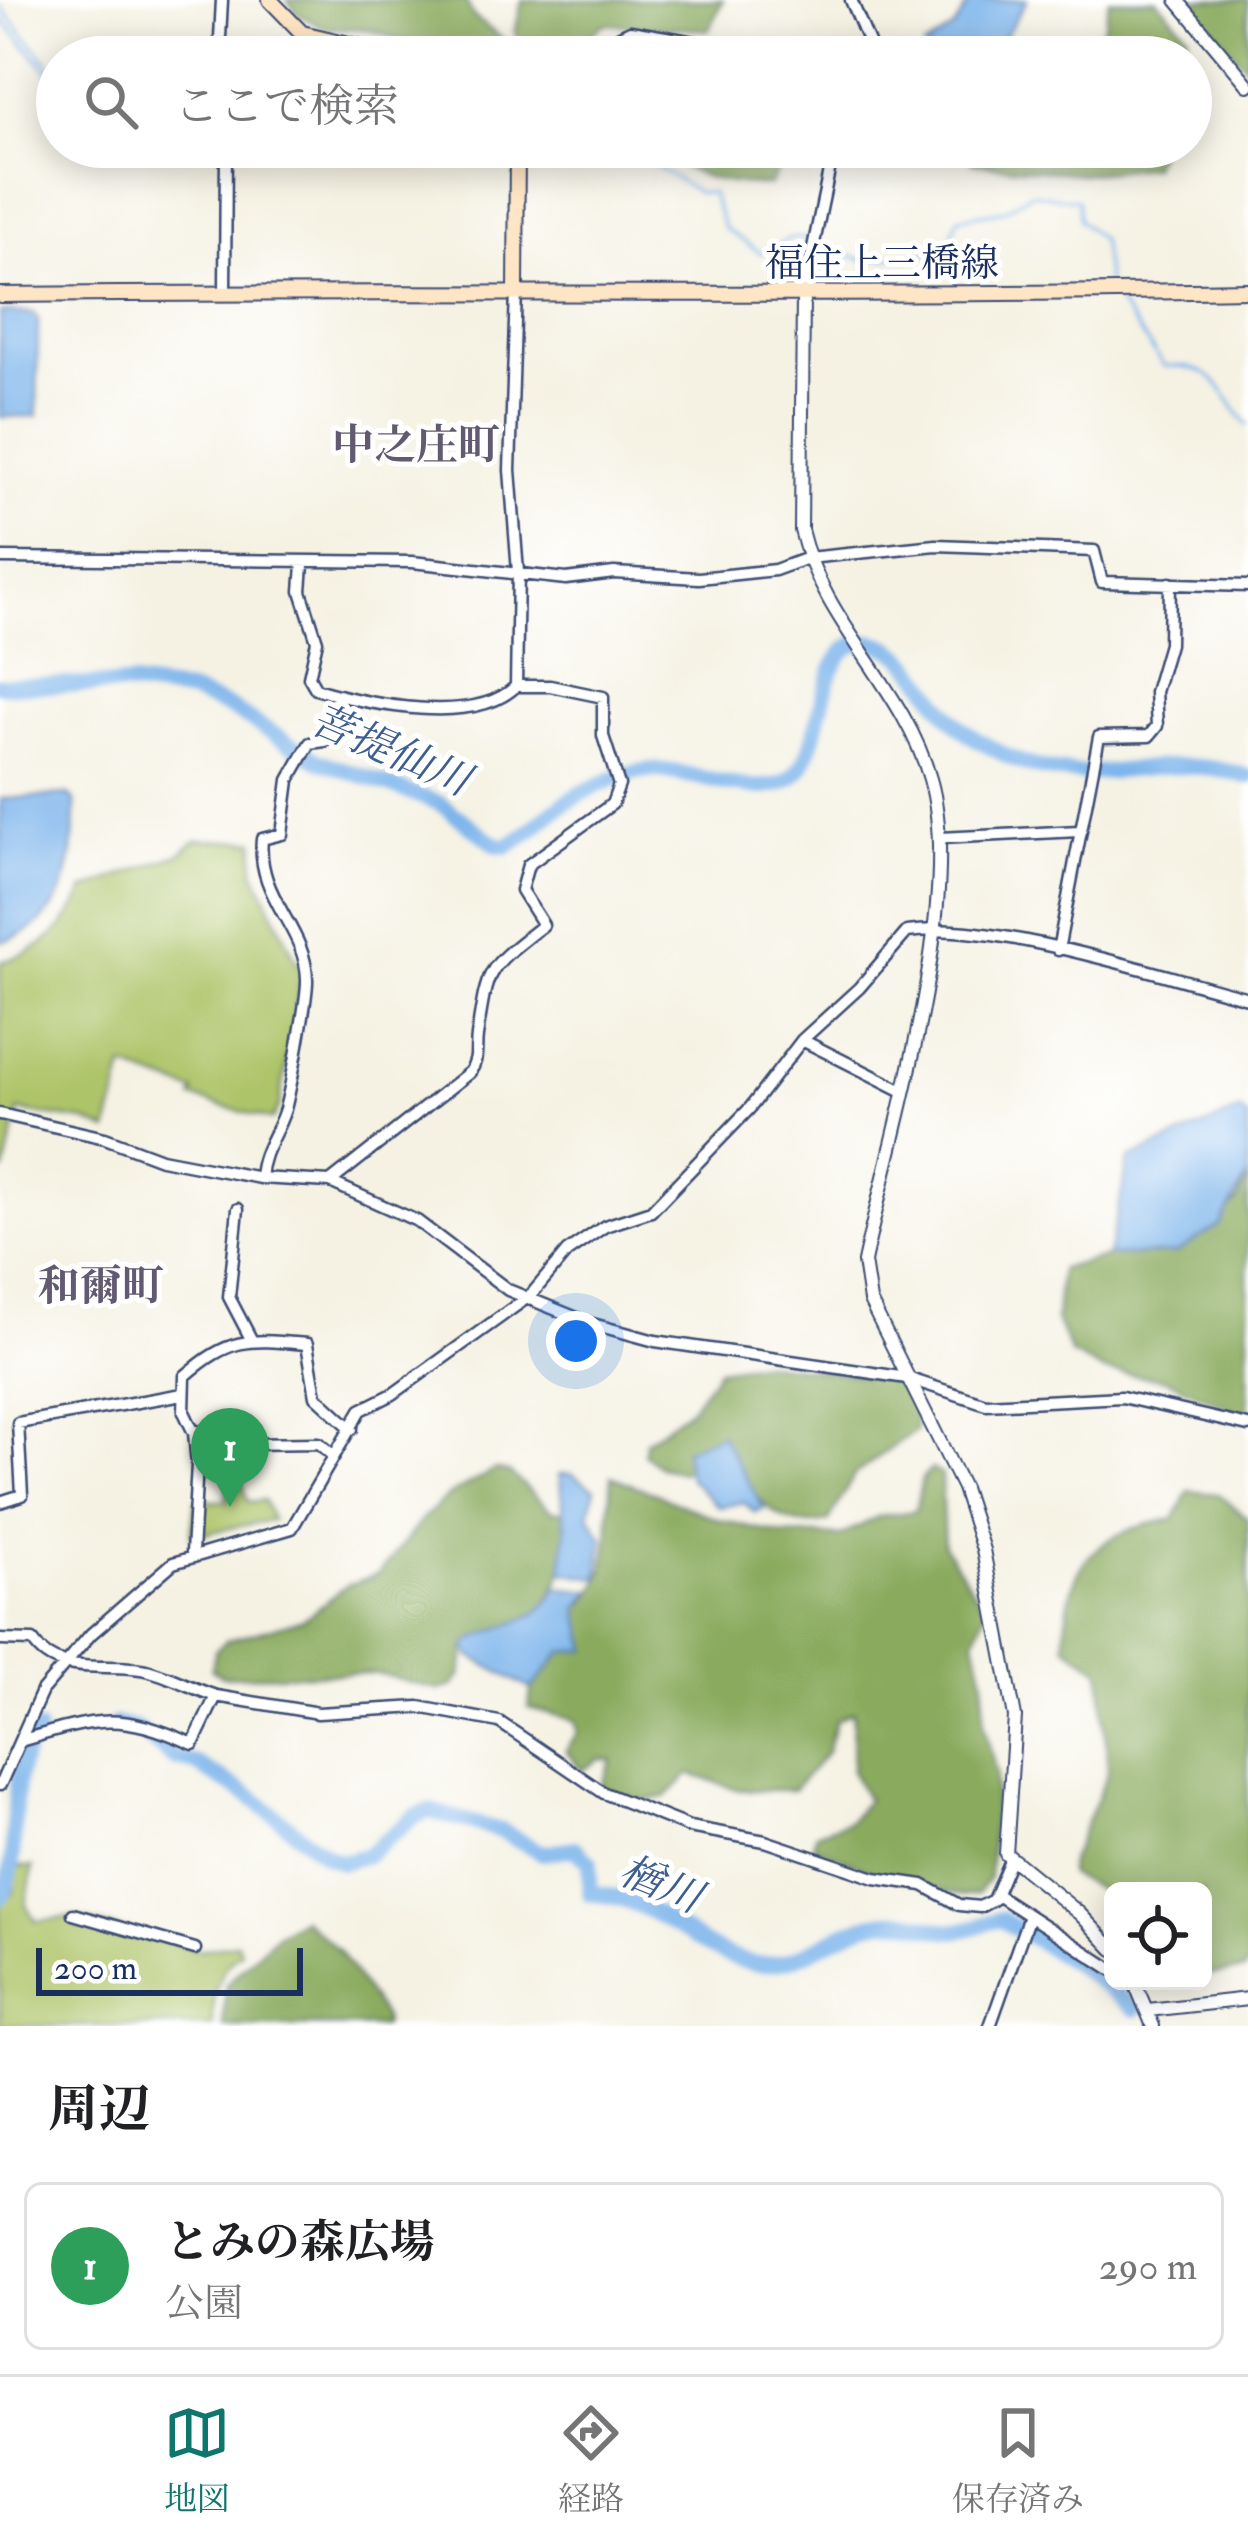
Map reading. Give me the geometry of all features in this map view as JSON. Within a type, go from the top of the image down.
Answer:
[{"type":"main road","points":[[269,0],[302,33],[315,36]]},
{"type":"main road","points":[[516,291],[517,168]]},
{"type":"main road","name":"福住上三橋線","points":[[0,295],[516,291],[803,296],[1248,290]]},
{"type":"street","points":[[220,36],[222,0]]},
{"type":"street","points":[[851,0],[866,36]]},
{"type":"street","points":[[1177,0],[1207,36]]},
{"type":"street","points":[[620,36],[630,31],[660,36]]},
{"type":"street","points":[[1212,42],[1248,85]]},
{"type":"street","points":[[225,292],[226,168]]},
{"type":"street","points":[[0,1640],[25,1638],[42,1655],[69,1663],[150,1670],[216,1696],[318,1713],[418,1707],[470,1721],[499,1722],[604,1793],[689,1827],[783,1845],[875,1878],[922,1885],[959,1905],[987,1905],[997,1895],[1010,1860],[1015,1717],[983,1550],[964,1488],[870,1301],[864,1262],[935,928],[940,838],[930,779],[906,718],[828,602],[801,530],[803,296],[830,168]]},
{"type":"street","points":[[516,291],[510,470],[518,572],[516,686]]},
{"type":"street","points":[[0,557],[303,565],[412,562],[566,579],[614,573],[700,578],[775,570],[808,558],[936,545],[1090,550],[1097,555],[1099,581],[1248,586]]},
{"type":"street","points":[[303,565],[301,591],[317,640],[310,685],[391,706],[488,705],[516,686],[550,686],[603,697],[603,736],[619,784],[612,804],[528,865],[521,890],[543,926],[492,965],[479,1002],[478,1060],[470,1072],[329,1182]]},
{"type":"street","points":[[1058,950],[1099,736],[1148,736],[1157,726],[1155,692],[1169,644],[1170,583]]},
{"type":"street","points":[[260,1178],[262,1152],[285,1110],[308,980],[280,906],[266,888],[262,839],[282,834],[292,771],[310,743],[325,741],[337,695]]},
{"type":"street","points":[[940,838],[1079,831]]},
{"type":"street","points":[[0,1785],[42,1691],[91,1634],[192,1553],[292,1528],[361,1410],[393,1394],[532,1295],[567,1252],[605,1226],[651,1211],[750,1108],[802,1040],[859,988],[907,932],[935,928],[1058,950],[1248,998]]},
{"type":"street","points":[[802,1040],[901,1090]]},
{"type":"street","points":[[0,1114],[105,1138],[161,1159],[260,1178],[329,1182],[417,1221],[508,1290],[532,1295],[589,1323],[655,1341],[907,1378],[986,1404],[1123,1396],[1248,1426]]},
{"type":"street","points":[[238,1209],[229,1297],[250,1339]]},
{"type":"street","points":[[192,1553],[197,1464],[182,1394],[185,1376],[217,1350],[250,1339],[307,1344],[316,1396],[352,1429]]},
{"type":"street","points":[[0,1502],[22,1495],[18,1423],[182,1394]]},
{"type":"street","points":[[193,1430],[245,1444],[319,1443],[334,1456]]},
{"type":"street","points":[[20,1741],[86,1723],[130,1719],[194,1744],[216,1696]]},
{"type":"street","points":[[1010,1860],[1080,1914],[1104,1939]]},
{"type":"street","points":[[997,1895],[1104,1964]]},
{"type":"street","points":[[73,1914],[195,1948]]},
{"type":"street","points":[[990,2026],[1029,1916]]},
{"type":"street","points":[[1138,1990],[1153,2026]]},
{"type":"street","points":[[1148,2010],[1248,2000]]},
{"type":"green space","points":[[287,0],[465,0],[474,17],[498,36],[388,36],[367,29],[323,28],[297,13]]},
{"type":"green space","points":[[522,0],[723,0],[709,30],[604,24],[590,36],[515,33]]},
{"type":"green space","points":[[1109,0],[1157,0],[1188,34],[1098,36]]},
{"type":"green space","points":[[1187,0],[1248,0],[1248,69]]},
{"type":"green space","points":[[686,168],[779,168],[769,185],[706,177]]},
{"type":"green space","points":[[1023,168],[1134,168],[1082,174]]},
{"type":"green space","points":[[197,840],[255,841],[254,871],[302,973],[279,1107],[272,1120],[193,1098],[195,1092],[124,1067],[108,1131],[85,1121],[19,1111],[5,1171],[0,1170],[0,962],[51,937],[84,890],[180,854]]},
{"type":"green space","points":[[1248,1175],[1248,1417],[1166,1379],[1106,1372],[1071,1354],[1056,1320],[1060,1269],[1108,1256],[1176,1253],[1238,1201]]},
{"type":"green space","points":[[763,1362],[897,1381],[915,1412],[915,1431],[855,1474],[829,1521],[809,1524],[775,1513],[748,1486],[721,1435],[685,1450],[688,1468],[682,1472],[660,1467],[644,1454],[645,1441],[690,1409],[719,1369]]},
{"type":"green space","points":[[932,1469],[941,1475],[944,1546],[986,1610],[975,1639],[984,1679],[984,1723],[996,1774],[989,1878],[977,1894],[963,1896],[876,1873],[813,1846],[816,1833],[849,1821],[867,1800],[852,1772],[853,1712],[836,1720],[827,1752],[793,1790],[740,1790],[690,1774],[666,1797],[640,1801],[601,1786],[612,1760],[599,1759],[582,1771],[566,1750],[578,1732],[575,1720],[529,1708],[531,1689],[562,1652],[587,1650],[578,1609],[599,1581],[604,1564],[612,1476],[717,1519],[779,1534],[840,1536],[880,1516],[915,1511],[922,1479]]},
{"type":"green space","points":[[495,1470],[510,1473],[552,1511],[563,1511],[565,1557],[556,1586],[539,1611],[467,1645],[461,1675],[453,1686],[439,1690],[375,1673],[223,1676],[211,1670],[216,1650],[227,1640],[304,1619],[346,1586],[379,1574],[425,1516],[451,1494]]},
{"type":"green space","points":[[243,1484],[248,1502],[264,1500],[272,1520],[191,1536],[195,1501],[226,1501],[229,1485]]},
{"type":"green space","points":[[1189,1491],[1218,1494],[1248,1519],[1248,1963],[1244,1971],[1212,1974],[1212,1882],[1104,1882],[1104,1892],[1070,1875],[1068,1865],[1108,1773],[1101,1670],[1065,1645],[1071,1593],[1090,1556],[1104,1543],[1174,1519]]},
{"type":"green space","points":[[15,1867],[33,1867],[26,1905],[36,1921],[74,1917],[199,1950],[237,1943],[241,1952],[217,1984],[213,2026],[0,2026],[0,1902],[14,1893]]},
{"type":"green space","points":[[302,1918],[338,1950],[384,2018],[383,2026],[223,2026],[226,1984],[278,1933]]},
{"type":"water","points":[[971,0],[1027,0],[1005,36],[942,36],[954,28]]},
{"type":"water","points":[[0,312],[33,313],[38,320],[37,416],[0,417]]},
{"type":"water","points":[[68,795],[75,801],[75,824],[63,888],[40,922],[0,942],[0,799]]},
{"type":"water","points":[[1239,1111],[1248,1118],[1248,1175],[1220,1225],[1176,1253],[1108,1256],[1129,1159]]},
{"type":"water","points":[[721,1434],[764,1509],[754,1512],[744,1502],[719,1507],[689,1478],[684,1450]]},
{"type":"water","points":[[559,1474],[572,1474],[595,1489],[589,1514],[603,1539],[598,1578],[562,1572],[566,1527]]},
{"type":"water","points":[[557,1587],[592,1591],[578,1609],[588,1650],[562,1652],[531,1689],[470,1656],[467,1645],[540,1610]]},
{"type":"waterway","points":[[0,6],[36,48]]},
{"type":"waterway","points":[[0,17],[36,57]]},
{"type":"waterway","points":[[659,168],[697,192],[711,193],[724,228],[761,253],[789,239],[809,238]]},
{"type":"waterway","points":[[820,247],[865,260],[946,252],[958,218],[1005,210],[1031,193],[1078,200],[1079,220],[1101,240],[1107,282]]},
{"type":"waterway","points":[[1116,300],[1164,366],[1207,375],[1248,425]]},
{"type":"waterway","name":"菩提仙川","points":[[0,685],[134,685],[192,693],[230,708],[317,760],[439,803],[497,845],[507,846],[578,795],[615,778],[651,770],[764,787],[794,776],[811,744],[836,663],[860,643],[876,643],[903,657],[965,731],[1038,768],[1097,773],[1185,766],[1248,777]]},
{"type":"waterway","name":"楢川","points":[[115,1724],[138,1730],[175,1759],[194,1763],[250,1796],[327,1856],[342,1862],[367,1855],[414,1817],[430,1811],[502,1831],[542,1853],[575,1848],[590,1862],[590,1894],[633,1903],[710,1947],[751,1963],[798,1957],[873,1923],[899,1920],[955,1931],[1000,1919],[1073,1962],[1135,2009]]},
{"type":"waterway","points":[[0,1898],[11,1868],[20,1771],[38,1731]]},
{"type":"place","name":"とみの森広場","points":[[230,1507]]},
{"type":"district","name":"中之庄町","points":[[416,444]]},
{"type":"district","name":"和爾町","points":[[101,1285]]}]
